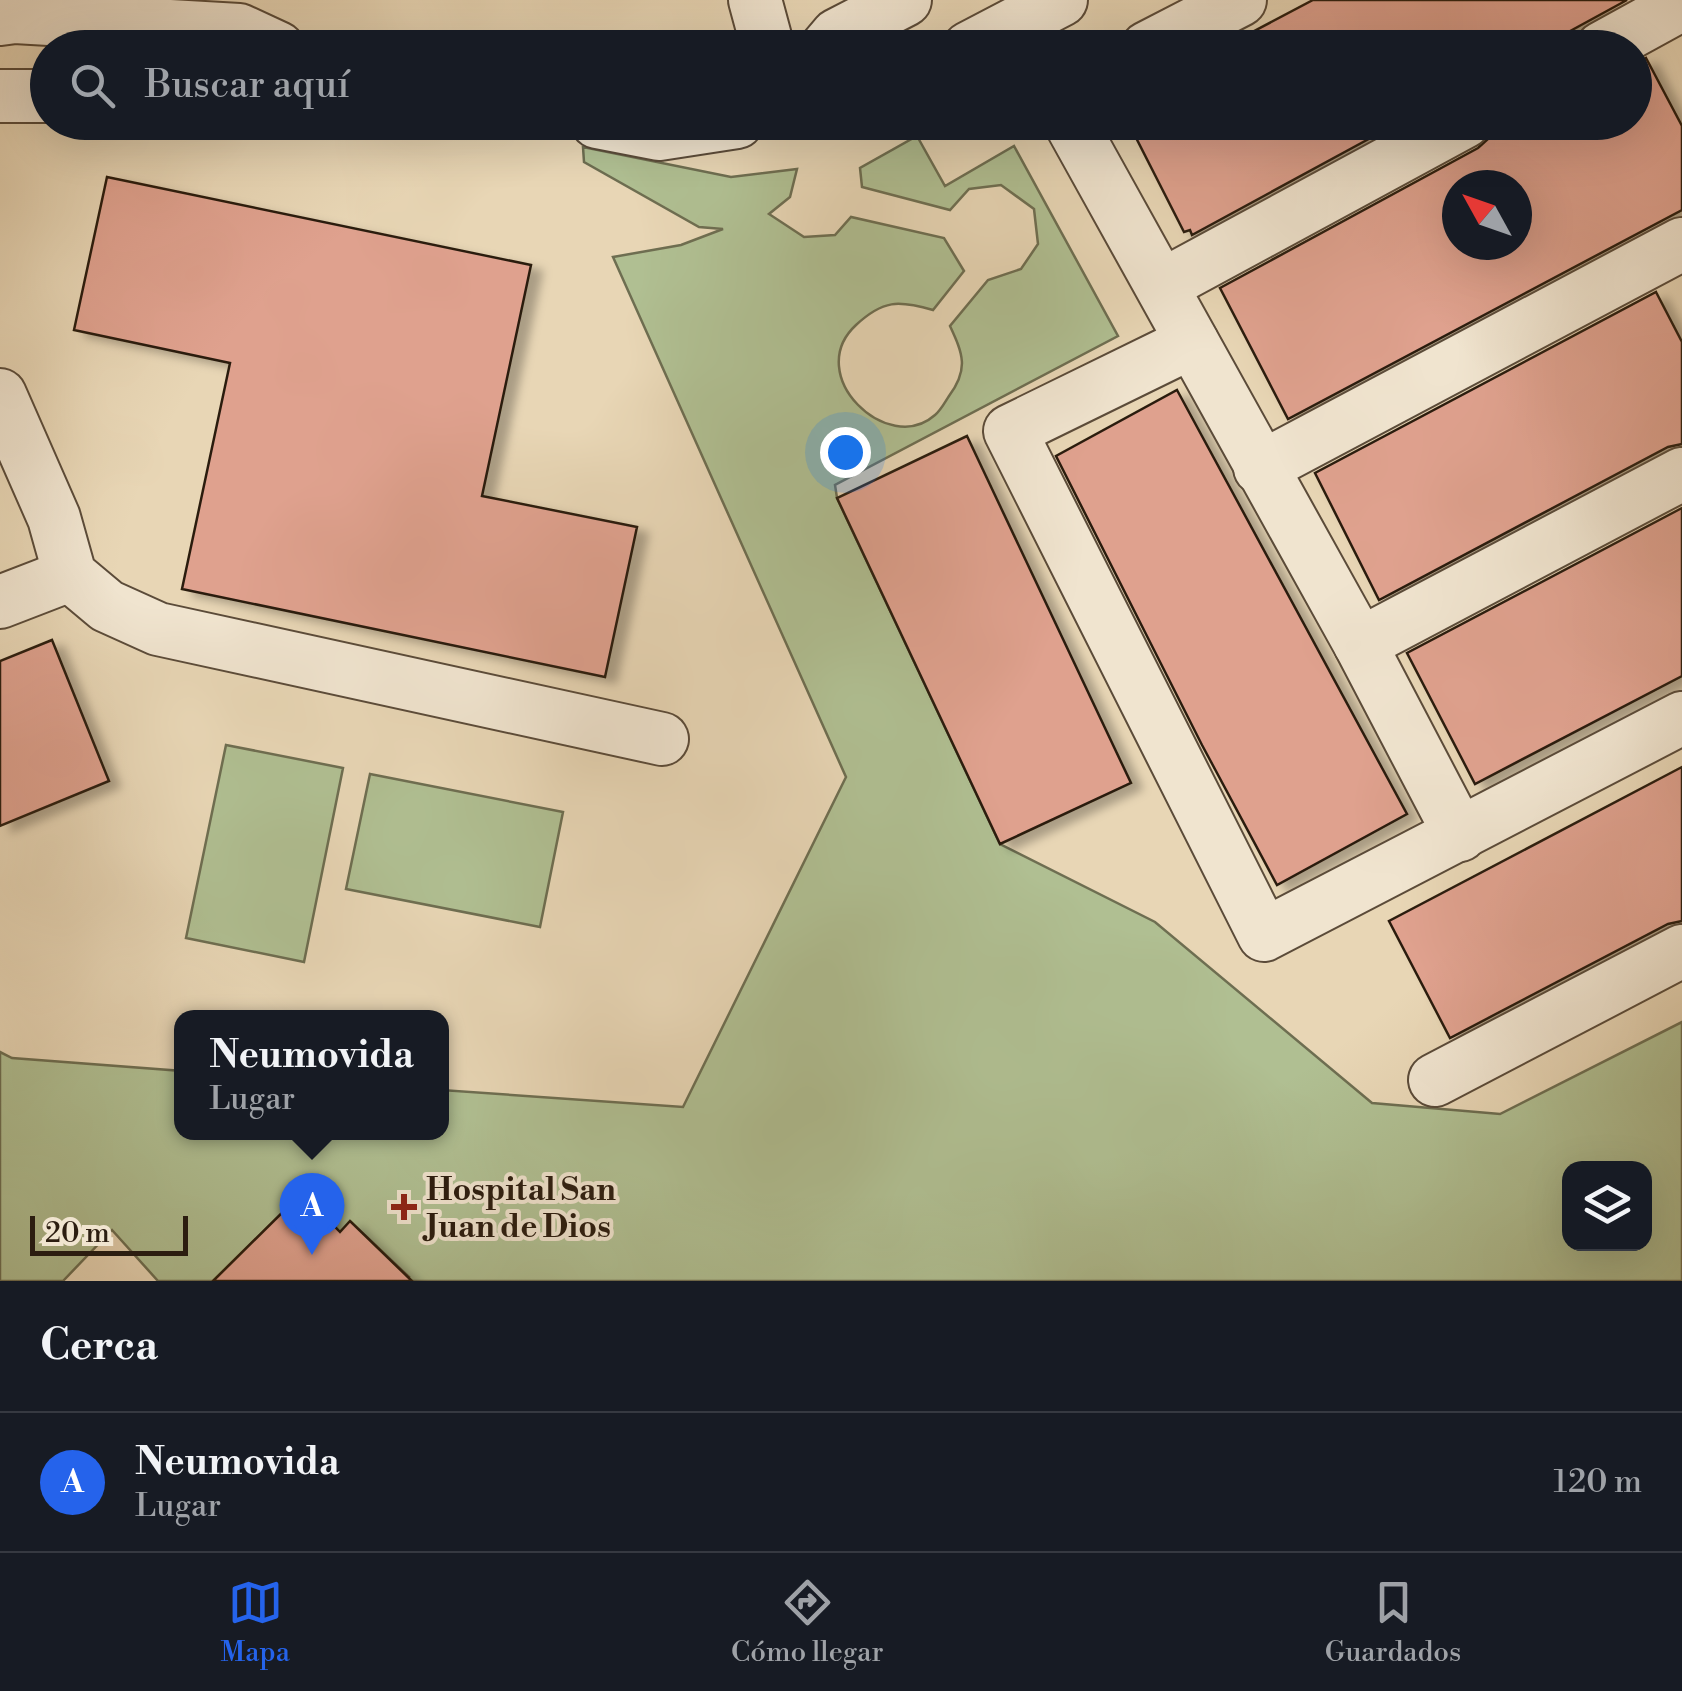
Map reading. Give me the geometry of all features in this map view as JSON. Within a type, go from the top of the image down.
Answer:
[{"type":"street","points":[[755,0],[763,30]]},
{"type":"street","points":[[847,30],[904,0]]},
{"type":"street","points":[[1001,30],[1062,0]]},
{"type":"street","points":[[1182,30],[1240,0]]},
{"type":"street","points":[[1635,30],[1682,4]]},
{"type":"street","points":[[0,19],[239,30]]},
{"type":"street","points":[[0,96],[30,96]]},
{"type":"street","points":[[1080,140],[1360,644],[1460,835]]},
{"type":"street","points":[[1163,286],[1431,140]]},
{"type":"street","points":[[1260,468],[1682,244]]},
{"type":"street","points":[[1192,342],[1010,431],[1264,935],[1682,718]]},
{"type":"street","points":[[0,395],[54,518],[70,575],[107,606],[158,629],[662,740]]},
{"type":"street","points":[[1360,644],[1682,474]]},
{"type":"street","points":[[0,602],[70,575]]},
{"type":"street","points":[[1435,1080],[1682,951]]},
{"type":"green space","points":[[910,140],[919,140],[945,186],[1014,146],[1118,336],[835,485],[837,498],[1000,844],[1155,922],[1372,1103],[1500,1114],[1682,1022],[1682,1281],[406,1281],[409,1277],[351,1222],[340,1232],[302,1193],[213,1281],[158,1281],[112,1230],[63,1281],[0,1281],[0,1052],[12,1058],[174,1070],[174,1140],[449,1140],[449,1090],[683,1107],[846,777],[613,257],[681,245],[723,229],[699,227],[584,162],[583,147],[731,177],[797,169],[790,197],[769,214],[804,237],[835,235],[851,217],[944,238],[964,271],[933,310],[900,304],[883,307],[856,325],[842,345],[839,366],[845,387],[875,418],[895,426],[916,425],[937,413],[962,369],[961,353],[950,326],[988,280],[1021,269],[1038,244],[1034,209],[1001,185],[969,189],[950,210],[862,187],[860,168]]},
{"type":"green space","points":[[226,745],[343,768],[304,962],[186,938]]},
{"type":"green space","points":[[370,774],[563,812],[540,927],[346,889]]},
{"type":"building","points":[[1313,0],[1627,0],[1572,30],[1256,30]]},
{"type":"building","points":[[1652,69],[1682,126],[1682,210],[1288,419],[1220,288],[1487,140],[1652,140]]},
{"type":"building","points":[[1137,140],[1367,140],[1192,235],[1190,230],[1184,232]]},
{"type":"building","points":[[107,177],[531,265],[482,496],[637,527],[605,677],[182,589],[230,363],[74,330]]},
{"type":"building","points":[[1656,292],[1682,342],[1682,444],[1668,447],[1379,600],[1315,473]]},
{"type":"building","points":[[1177,390],[1407,814],[1277,885],[1056,456]]},
{"type":"building","points":[[967,436],[1131,783],[1000,844],[837,498]]},
{"type":"building","points":[[1682,508],[1682,676],[1475,784],[1407,653]]},
{"type":"building","points":[[52,640],[109,781],[0,826],[0,661]]},
{"type":"building","points":[[1682,767],[1682,921],[1668,924],[1450,1038],[1389,921]]},
{"type":"building","points":[[302,1193],[340,1232],[350,1221],[412,1281],[213,1281]]},
{"type":"place","name":"Hospital San Juan de Dios","points":[[404,1207]]},
{"type":"place","name":"Neumovida","points":[[312,1255]]}]
